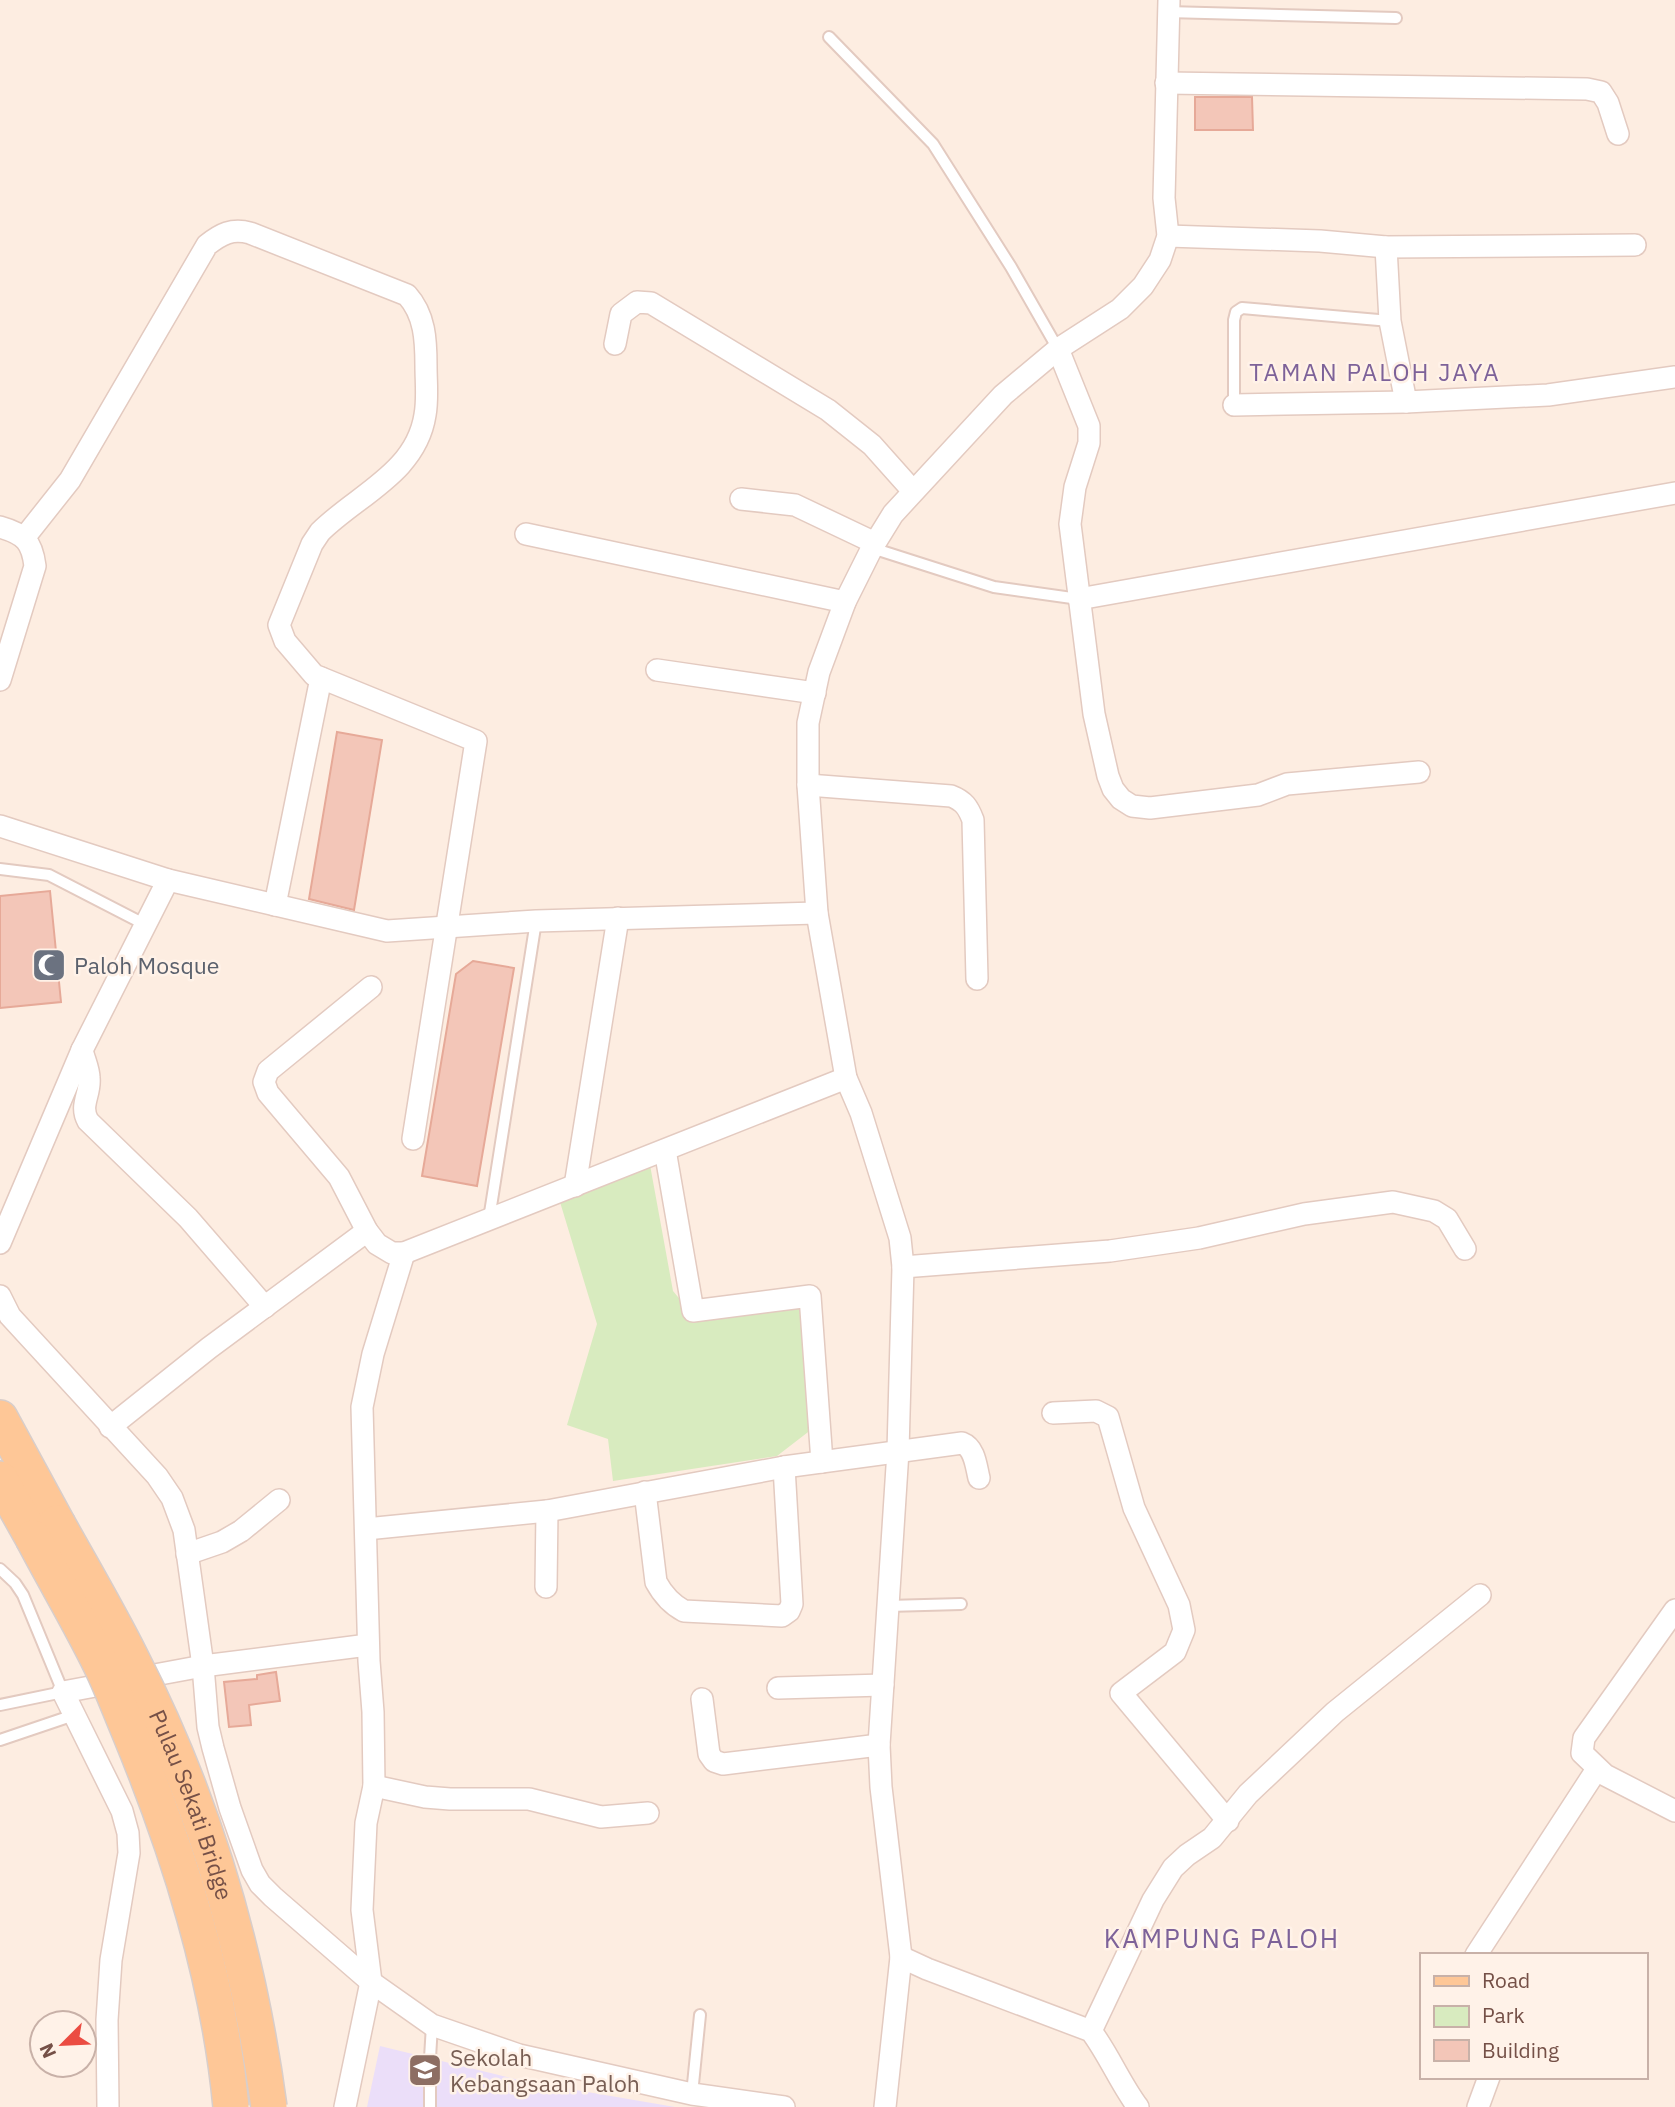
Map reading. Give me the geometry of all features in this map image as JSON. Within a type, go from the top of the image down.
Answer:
[{"type":"main road","points":[[0,1418],[45,1530]]},
{"type":"main road","points":[[4,1496],[45,1530]]},
{"type":"main road","name":"Pulau Sekati Bridge","points":[[45,1530],[148,1778],[183,1877],[209,1973],[227,2069],[231,2107]]},
{"type":"main road","name":"Pulau Sekati Bridge","points":[[45,1530],[132,1659],[187,1783],[216,1863],[242,1964],[263,2060],[269,2107]]},
{"type":"street","points":[[885,2107],[901,1957],[880,1787],[879,1745],[898,1451],[903,1267],[900,1238],[861,1113],[846,1077],[817,913],[808,785],[808,723],[819,672],[845,601],[893,514],[1003,395],[1058,349],[1120,309],[1143,286],[1160,260],[1168,236],[1164,198],[1168,6]]},
{"type":"street","points":[[1166,83],[1587,89],[1601,92],[1608,103],[1618,134]]},
{"type":"street","points":[[24,538],[70,480],[207,245],[219,235],[230,231],[250,233],[407,295],[419,314],[425,337],[427,401],[420,437],[403,463],[391,475],[320,533],[312,544],[279,625],[285,641],[307,668],[321,678],[476,741],[413,1139]]},
{"type":"street","points":[[1168,236],[1320,241],[1386,247],[1635,245]]},
{"type":"street","points":[[1386,247],[1390,321],[1406,402]]},
{"type":"street","points":[[615,344],[621,314],[638,302],[650,303],[828,411],[872,444],[913,491]]},
{"type":"street","points":[[1058,349],[1089,426],[1089,443],[1075,487],[1070,524],[1092,701],[1108,776],[1121,799],[1132,806],[1150,808],[1258,795],[1287,784],[1419,772]]},
{"type":"street","points":[[1234,405],[1406,402],[1548,395],[1675,377]]},
{"type":"street","points":[[1079,599],[1675,493]]},
{"type":"street","points":[[741,499],[795,505],[874,546]]},
{"type":"street","points":[[0,527],[24,538],[33,549],[35,566],[0,680]]},
{"type":"street","points":[[526,534],[845,601]]},
{"type":"street","points":[[657,670],[815,693]]},
{"type":"street","points":[[275,905],[321,678]]},
{"type":"street","points":[[808,785],[951,796],[961,799],[969,808],[973,820],[977,979]]},
{"type":"street","points":[[0,827],[169,880],[387,931],[536,921],[817,913]]},
{"type":"street","points":[[0,1243],[82,1050],[169,880]]},
{"type":"street","points":[[575,1186],[618,918]]},
{"type":"street","points":[[372,987],[268,1071],[264,1082],[268,1093],[340,1177],[367,1231],[377,1244],[392,1254],[404,1253],[846,1077]]},
{"type":"street","points":[[82,1050],[89,1077],[84,1106],[88,1121],[173,1202],[265,1307]]},
{"type":"street","points":[[664,1150],[693,1311],[810,1296],[822,1462]]},
{"type":"street","points":[[903,1267],[1110,1251],[1199,1238],[1304,1214],[1393,1202],[1434,1211],[1447,1219],[1465,1249]]},
{"type":"street","points":[[110,1427],[367,1231]]},
{"type":"street","points":[[345,2107],[370,1982],[362,1910],[366,1823],[374,1786],[362,1406],[373,1354],[404,1253]]},
{"type":"street","points":[[0,1296],[10,1316],[156,1476],[172,1498],[184,1530],[203,1667],[208,1727],[230,1808],[252,1870],[272,1898],[370,1982],[432,2025],[519,2054],[692,2094],[783,2107]]},
{"type":"street","points":[[1053,1413],[1096,1411],[1108,1417],[1134,1508],[1179,1605],[1184,1630],[1175,1652],[1121,1693],[1228,1821]]},
{"type":"street","points":[[366,1529],[547,1511],[784,1467],[962,1443],[968,1445],[973,1455],[979,1478]]},
{"type":"street","points":[[645,1492],[656,1581],[673,1605],[684,1611],[782,1616],[789,1611],[792,1604],[784,1467]]},
{"type":"street","points":[[187,1554],[222,1542],[241,1531],[279,1500]]},
{"type":"street","points":[[546,1587],[547,1511]]},
{"type":"street","points":[[1091,2031],[1153,1900],[1173,1868],[1212,1838],[1248,1794],[1335,1712],[1479,1595]]},
{"type":"street","points":[[1675,1610],[1584,1738],[1582,1753],[1597,1769],[1675,1811]]},
{"type":"street","points":[[108,2107],[107,2020],[111,1960],[129,1853],[128,1833],[122,1811],[63,1692],[203,1667],[369,1645]]},
{"type":"street","points":[[778,1688],[883,1685]]},
{"type":"street","points":[[702,1699],[709,1754],[714,1761],[723,1764],[879,1745]]},
{"type":"street","points":[[1477,1953],[1597,1769]]},
{"type":"street","points":[[374,1786],[425,1797],[529,1799],[601,1817],[648,1813]]},
{"type":"street","points":[[901,1957],[926,1969],[1091,2031],[1106,2050],[1138,2107]]},
{"type":"street","points":[[1478,2107],[1488,2079]]},
{"type":"lane","points":[[1168,6],[1396,18]]},
{"type":"lane","points":[[829,37],[933,144],[1011,267],[1058,349]]},
{"type":"lane","points":[[1234,405],[1234,320],[1236,312],[1242,308],[1390,321]]},
{"type":"lane","points":[[874,546],[994,587],[1079,599]]},
{"type":"lane","points":[[0,869],[49,875],[146,925]]},
{"type":"lane","points":[[489,1219],[536,921]]},
{"type":"lane","points":[[0,1569],[23,1595],[63,1692],[0,1705]]},
{"type":"lane","points":[[888,1606],[961,1604]]},
{"type":"lane","points":[[0,1740],[74,1715]]},
{"type":"lane","points":[[692,2094],[700,2015]]},
{"type":"lane","points":[[430,2107],[432,2025]]},
{"type":"shaded area","name":"Sekolah Kebangsaan Paloh","points":[[380,2046],[523,2081],[675,2107],[367,2107]]},
{"type":"green space","points":[[650,1165],[673,1291],[698,1321],[800,1302],[812,1429],[777,1456],[613,1481],[608,1439],[567,1425],[597,1324],[560,1202]]},
{"type":"building","points":[[1195,97],[1252,97],[1253,130],[1195,130]]},
{"type":"building","points":[[337,732],[382,740],[354,910],[309,899]]},
{"type":"building","points":[[50,891],[61,1002],[0,1008],[0,896]]},
{"type":"building","points":[[473,961],[514,968],[477,1186],[422,1176],[456,974]]},
{"type":"building","points":[[276,1672],[280,1701],[249,1705],[251,1725],[229,1727],[224,1682],[257,1679],[257,1675]]},
{"type":"place","name":"Paloh Mosque","points":[[49,965]]},
{"type":"place","name":"Sekolah Kebangsaan Paloh","points":[[425,2070]]},
{"type":"district","name":"TAMAN PALOH JAYA","points":[[1375,372]]},
{"type":"district","name":"KAMPUNG PALOH","points":[[1222,1938]]}]
